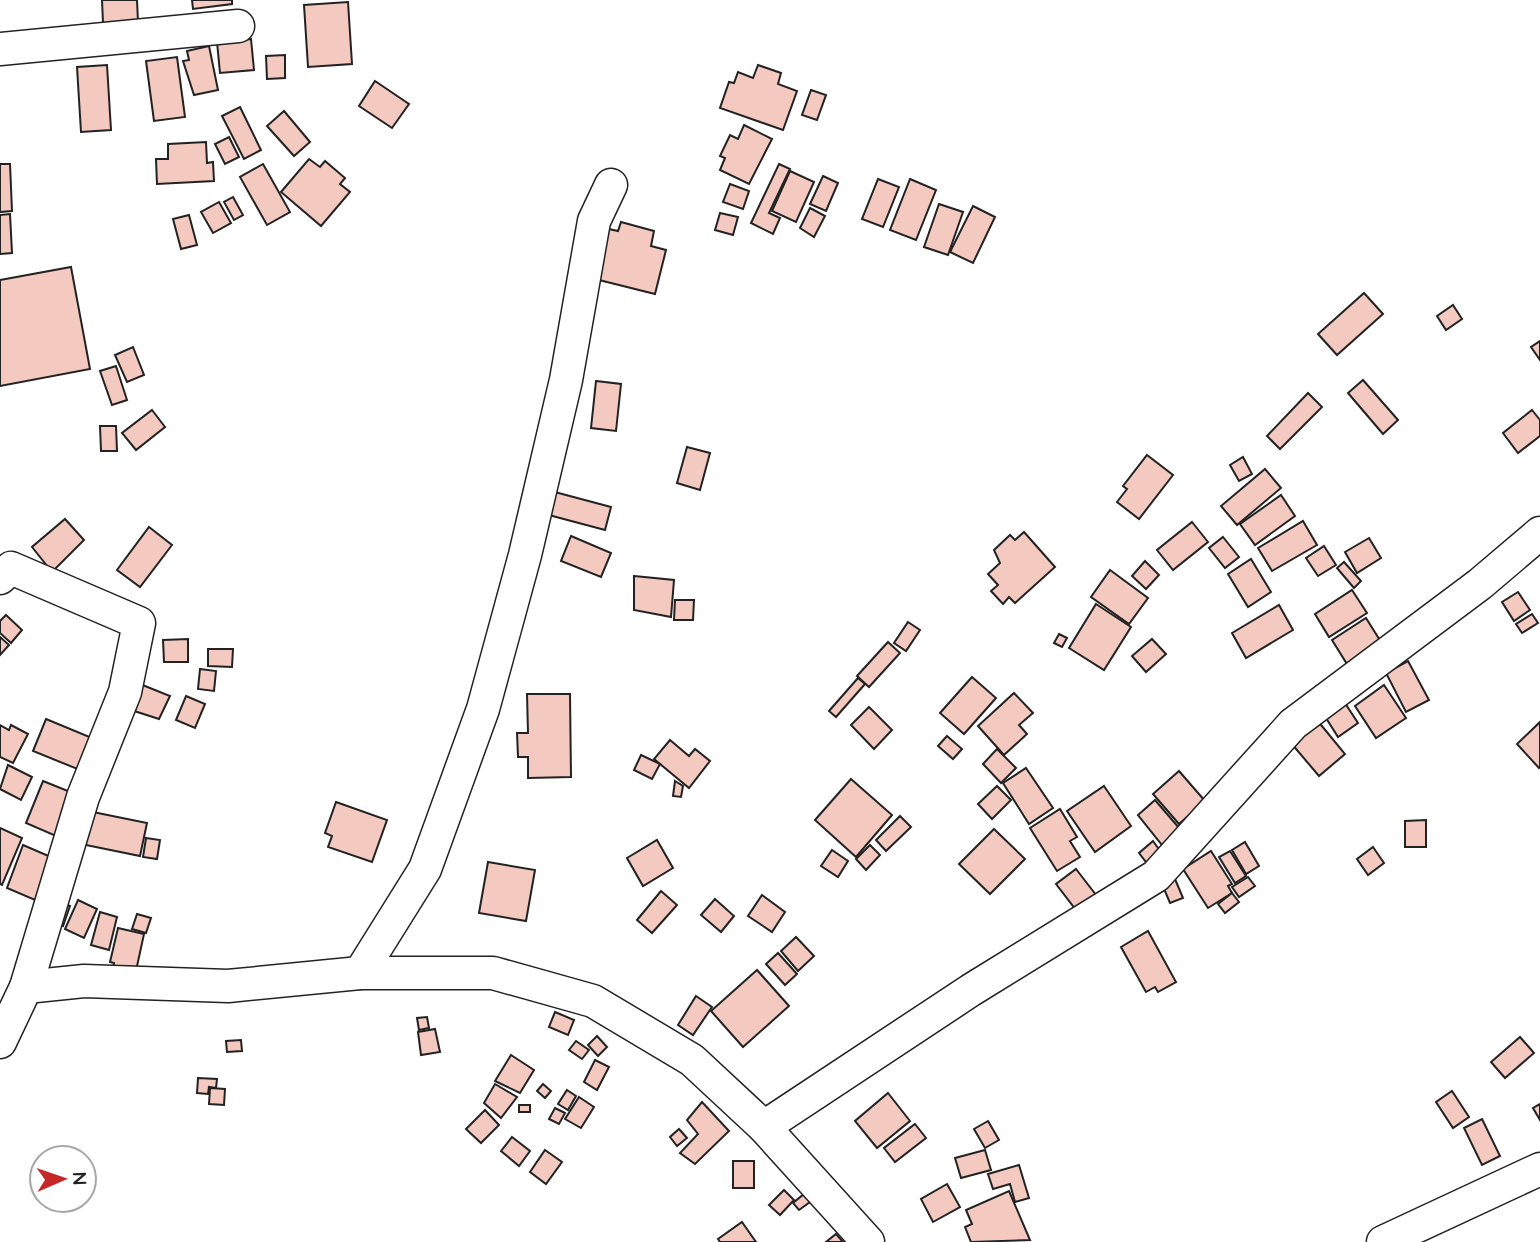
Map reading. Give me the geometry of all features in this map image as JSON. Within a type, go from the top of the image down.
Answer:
[{"type":"street","points":[[0,49],[238,26]]},
{"type":"street","points":[[360,973],[425,869],[483,709],[525,555],[566,380],[594,221],[611,185]]},
{"type":"street","points":[[764,1127],[971,990],[1156,876],[1293,724],[1480,584],[1540,533]]},
{"type":"street","points":[[0,578],[11,568],[139,623],[125,692],[83,797],[26,987],[0,1042]]},
{"type":"street","points":[[26,987],[84,981],[228,986],[360,973],[494,973],[593,1002],[692,1060],[764,1127],[868,1242]]},
{"type":"street","points":[[1383,1242],[1540,1169]]},
{"type":"building","points":[[102,0],[137,0],[138,22],[103,23]]},
{"type":"building","points":[[192,0],[232,0],[232,4],[193,9]]},
{"type":"building","points":[[348,2],[352,64],[308,67],[304,5]]},
{"type":"building","points":[[251,39],[254,70],[220,73],[217,42]]},
{"type":"building","points":[[209,46],[218,90],[194,95],[183,61],[189,60],[187,51]]},
{"type":"building","points":[[285,55],[285,78],[267,79],[266,56]]},
{"type":"building","points":[[177,57],[185,117],[154,121],[146,61]]},
{"type":"building","points":[[107,65],[111,130],[81,132],[77,67]]},
{"type":"building","points":[[758,65],[781,73],[778,84],[797,91],[783,130],[720,108],[729,82],[734,83],[738,72],[753,78]]},
{"type":"building","points":[[375,81],[409,104],[392,128],[359,106]]},
{"type":"building","points":[[811,90],[826,95],[817,120],[802,115]]},
{"type":"building","points":[[240,107],[261,150],[244,159],[222,116]]},
{"type":"building","points":[[284,111],[310,142],[294,156],[267,126]]},
{"type":"building","points":[[744,125],[772,139],[749,184],[720,170],[725,158],[720,156],[730,135],[738,139]]},
{"type":"building","points":[[229,137],[239,157],[225,164],[215,144]]},
{"type":"building","points":[[206,142],[207,163],[213,162],[214,181],[157,184],[156,159],[168,159],[168,144]]},
{"type":"building","points":[[309,159],[320,167],[325,161],[345,178],[340,184],[350,192],[321,226],[281,192]]},
{"type":"building","points":[[0,164],[10,164],[12,211],[0,212]]},
{"type":"building","points":[[263,164],[290,212],[267,225],[240,177]]},
{"type":"building","points":[[779,164],[790,169],[769,213],[780,218],[773,234],[751,223]]},
{"type":"building","points":[[790,171],[814,182],[796,222],[772,211]]},
{"type":"building","points":[[823,176],[838,183],[826,211],[810,204]]},
{"type":"building","points":[[878,179],[899,187],[883,227],[862,219]]},
{"type":"building","points":[[910,179],[936,190],[916,240],[890,230]]},
{"type":"building","points":[[730,184],[749,191],[743,209],[723,202]]},
{"type":"building","points":[[233,197],[243,215],[234,220],[224,202]]},
{"type":"building","points":[[219,202],[231,223],[213,233],[201,212]]},
{"type":"building","points":[[939,204],[963,212],[948,255],[924,247]]},
{"type":"building","points":[[973,206],[995,217],[973,263],[950,252]]},
{"type":"building","points":[[810,208],[825,216],[814,237],[800,228]]},
{"type":"building","points":[[720,213],[738,217],[733,235],[715,230]]},
{"type":"building","points":[[10,214],[12,253],[0,254],[0,215]]},
{"type":"building","points":[[189,215],[197,245],[181,249],[173,219]]},
{"type":"building","points":[[621,222],[654,231],[651,246],[666,250],[655,294],[591,278],[604,228],[618,231]]},
{"type":"building","points":[[71,267],[90,369],[0,386],[0,280]]},
{"type":"building","points":[[1364,293],[1383,314],[1337,355],[1318,334]]},
{"type":"building","points":[[1453,305],[1462,319],[1446,330],[1437,316]]},
{"type":"building","points":[[1540,341],[1540,360],[1531,347]]},
{"type":"building","points":[[133,347],[144,375],[127,382],[115,355]]},
{"type":"building","points":[[116,366],[127,400],[112,405],[100,371]]},
{"type":"building","points":[[1363,380],[1398,420],[1383,434],[1348,393]]},
{"type":"building","points":[[596,381],[621,384],[616,431],[591,428]]},
{"type":"building","points":[[1308,393],[1322,407],[1280,449],[1267,436]]},
{"type":"building","points":[[152,410],[165,427],[136,450],[122,433]]},
{"type":"building","points":[[1532,410],[1540,420],[1540,436],[1518,453],[1503,433]]},
{"type":"building","points":[[100,426],[116,426],[117,451],[101,451]]},
{"type":"building","points":[[687,447],[710,453],[700,490],[677,483]]},
{"type":"building","points":[[1147,455],[1173,475],[1139,519],[1117,502],[1127,489],[1123,486]]},
{"type":"building","points":[[1243,457],[1252,474],[1239,481],[1230,465]]},
{"type":"building","points":[[1265,469],[1281,488],[1237,525],[1221,506]]},
{"type":"building","points":[[551,491],[611,507],[605,530],[545,514]]},
{"type":"building","points":[[1281,495],[1295,516],[1255,545],[1240,524]]},
{"type":"building","points":[[65,519],[84,540],[52,572],[32,547]]},
{"type":"building","points":[[1303,521],[1317,545],[1272,571],[1258,548]]},
{"type":"building","points":[[1192,522],[1208,542],[1173,570],[1157,550]]},
{"type":"building","points":[[149,527],[172,545],[140,587],[117,570]]},
{"type":"building","points":[[1024,532],[1055,567],[1015,603],[1009,597],[1003,604],[991,591],[998,585],[988,574],[1000,563],[994,550],[1010,535],[1015,540]]},
{"type":"building","points":[[571,536],[611,553],[601,577],[561,561]]},
{"type":"building","points":[[1223,537],[1239,557],[1225,568],[1209,548]]},
{"type":"building","points":[[1369,538],[1381,558],[1357,573],[1345,552]]},
{"type":"building","points":[[1324,546],[1336,565],[1318,576],[1306,558]]},
{"type":"building","points":[[1251,559],[1271,592],[1248,607],[1228,574]]},
{"type":"building","points":[[1145,561],[1159,575],[1146,589],[1132,576]]},
{"type":"building","points":[[1344,562],[1361,581],[1354,588],[1337,568]]},
{"type":"building","points":[[1110,570],[1148,598],[1129,624],[1091,597]]},
{"type":"building","points":[[634,576],[674,580],[671,617],[634,610]]},
{"type":"building","points":[[1352,590],[1367,613],[1329,637],[1315,614]]},
{"type":"building","points":[[1518,592],[1530,610],[1514,621],[1502,602]]},
{"type":"building","points":[[675,600],[694,600],[693,620],[674,620]]},
{"type":"building","points":[[1096,604],[1131,627],[1104,670],[1069,648]]},
{"type":"building","points":[[1279,605],[1293,630],[1246,658],[1232,633]]},
{"type":"building","points":[[1532,614],[1538,623],[1522,633],[1516,624]]},
{"type":"building","points":[[6,615],[22,630],[11,643],[0,633],[0,621]]},
{"type":"building","points":[[1366,618],[1381,642],[1347,664],[1332,640]]},
{"type":"building","points":[[908,622],[920,630],[906,651],[894,643]]},
{"type":"building","points":[[1059,634],[1067,638],[1062,647],[1054,643]]},
{"type":"building","points":[[0,637],[9,645],[0,655]]},
{"type":"building","points":[[188,639],[188,662],[164,662],[163,640]]},
{"type":"building","points":[[1152,639],[1166,654],[1146,672],[1132,656]]},
{"type":"building","points":[[888,642],[900,653],[869,687],[857,676]]},
{"type":"building","points":[[208,649],[233,649],[232,667],[208,666]]},
{"type":"building","points":[[1408,661],[1429,700],[1406,712],[1386,673]]},
{"type":"building","points":[[200,669],[216,671],[214,691],[198,689]]},
{"type":"building","points":[[972,677],[996,698],[964,734],[940,713]]},
{"type":"building","points":[[858,678],[865,684],[836,717],[829,711]]},
{"type":"building","points":[[135,682],[170,696],[159,719],[128,709]]},
{"type":"building","points":[[1384,685],[1406,718],[1376,738],[1355,706]]},
{"type":"building","points":[[1014,693],[1033,713],[1019,725],[1027,734],[1004,755],[978,726]]},
{"type":"building","points":[[527,694],[570,694],[571,777],[528,778],[528,757],[518,757],[517,733],[528,733]]},
{"type":"building","points":[[186,696],[205,704],[195,728],[176,720]]},
{"type":"building","points":[[1341,697],[1358,723],[1338,737],[1321,710]]},
{"type":"building","points":[[869,707],[892,730],[874,749],[851,725]]},
{"type":"building","points":[[46,719],[92,738],[80,770],[33,751]]},
{"type":"building","points":[[1317,720],[1345,754],[1319,776],[1291,743]]},
{"type":"building","points":[[1540,722],[1540,767],[1539,768],[1517,744]]},
{"type":"building","points":[[0,725],[9,730],[11,725],[28,734],[13,763],[0,757]]},
{"type":"building","points":[[947,736],[962,749],[953,759],[938,746]]},
{"type":"building","points":[[670,740],[689,756],[695,749],[710,761],[689,788],[654,759]]},
{"type":"building","points":[[997,749],[1016,768],[1001,783],[983,764]]},
{"type":"building","points":[[641,755],[660,764],[652,779],[634,770]]},
{"type":"building","points":[[8,765],[32,777],[21,800],[0,789]]},
{"type":"building","points":[[1026,768],[1053,808],[1029,824],[1003,783]]},
{"type":"building","points":[[1179,771],[1205,801],[1179,824],[1153,794]]},
{"type":"building","points":[[851,779],[892,815],[856,857],[815,820]]},
{"type":"building","points":[[43,781],[73,793],[56,836],[26,823]]},
{"type":"building","points":[[675,781],[683,786],[681,797],[673,796]]},
{"type":"building","points":[[997,786],[1011,800],[992,819],[978,804]]},
{"type":"building","points":[[1104,786],[1131,826],[1095,852],[1067,811]]},
{"type":"building","points":[[1155,800],[1180,829],[1162,845],[1138,815]]},
{"type":"building","points":[[336,802],[387,820],[372,862],[328,847],[332,836],[325,833]]},
{"type":"building","points":[[1060,809],[1077,837],[1070,841],[1080,857],[1057,871],[1030,828]]},
{"type":"building","points":[[88,811],[147,823],[140,856],[81,844]]},
{"type":"building","points":[[900,816],[911,827],[886,851],[876,840]]},
{"type":"building","points":[[1426,820],[1426,847],[1405,847],[1405,821]]},
{"type":"building","points":[[0,828],[22,838],[2,885],[0,884]]},
{"type":"building","points":[[994,829],[1025,859],[990,894],[959,864]]},
{"type":"building","points":[[146,838],[160,840],[157,859],[143,857]]},
{"type":"building","points":[[657,840],[673,868],[643,886],[627,858]]},
{"type":"building","points":[[1153,841],[1163,855],[1149,866],[1139,853]]},
{"type":"building","points":[[1245,842],[1259,866],[1246,874],[1232,850]]},
{"type":"building","points":[[23,845],[51,857],[35,900],[7,888]]},
{"type":"building","points":[[870,845],[880,855],[866,870],[856,859]]},
{"type":"building","points":[[1373,847],[1384,863],[1368,875],[1357,859]]},
{"type":"building","points":[[832,850],[848,861],[838,877],[821,866]]},
{"type":"building","points":[[1211,851],[1232,884],[1228,886],[1232,893],[1208,908],[1183,869]]},
{"type":"building","points":[[1230,851],[1246,876],[1235,883],[1219,857]]},
{"type":"building","points":[[488,862],[535,870],[526,921],[479,913]]},
{"type":"building","points":[[1076,869],[1103,904],[1083,919],[1056,884]]},
{"type":"building","points":[[1248,877],[1255,886],[1239,897],[1232,887]]},
{"type":"building","points":[[1175,879],[1183,898],[1170,903],[1162,884]]},
{"type":"building","points":[[661,891],[677,905],[652,933],[637,920]]},
{"type":"building","points":[[1232,893],[1239,902],[1225,913],[1218,904]]},
{"type":"building","points":[[762,895],[785,912],[772,932],[748,916]]},
{"type":"building","points":[[715,899],[734,916],[721,932],[701,915]]},
{"type":"building","points":[[78,900],[97,909],[84,938],[65,929]]},
{"type":"building","points":[[57,902],[70,906],[63,926],[49,922]]},
{"type":"building","points":[[100,912],[117,917],[109,950],[91,945]]},
{"type":"building","points":[[137,914],[151,918],[146,933],[132,929]]},
{"type":"building","points":[[118,928],[144,934],[134,980],[112,974],[114,963],[110,962]]},
{"type":"building","points":[[1148,931],[1176,982],[1158,992],[1155,987],[1146,992],[1121,947]]},
{"type":"building","points":[[796,937],[814,956],[798,971],[781,951]]},
{"type":"building","points":[[778,953],[797,974],[785,985],[766,964]]},
{"type":"building","points":[[757,970],[789,1006],[743,1047],[711,1011]]},
{"type":"building","points":[[696,996],[712,1007],[693,1035],[678,1025]]},
{"type":"building","points":[[555,1012],[574,1020],[568,1035],[549,1027]]},
{"type":"building","points":[[427,1017],[429,1028],[419,1030],[417,1018]]},
{"type":"building","points":[[435,1029],[440,1052],[421,1055],[418,1032]]},
{"type":"building","points":[[597,1036],[607,1047],[598,1056],[588,1045]]},
{"type":"building","points":[[1520,1037],[1534,1053],[1505,1078],[1491,1062]]},
{"type":"building","points":[[241,1040],[242,1051],[227,1052],[226,1041]]},
{"type":"building","points":[[576,1041],[589,1050],[582,1059],[569,1050]]},
{"type":"building","points":[[511,1055],[534,1070],[520,1093],[495,1081]]},
{"type":"building","points":[[595,1060],[609,1067],[597,1090],[584,1082]]},
{"type":"building","points":[[198,1078],[217,1079],[216,1088],[209,1087],[208,1094],[197,1093]]},
{"type":"building","points":[[495,1084],[517,1097],[501,1118],[484,1103]]},
{"type":"building","points":[[543,1084],[551,1091],[545,1098],[537,1091]]},
{"type":"building","points":[[210,1088],[225,1089],[224,1105],[209,1104]]},
{"type":"building","points":[[567,1090],[576,1096],[568,1110],[558,1104]]},
{"type":"building","points":[[1452,1091],[1469,1117],[1453,1128],[1436,1102]]},
{"type":"building","points":[[888,1093],[910,1121],[877,1148],[855,1121]]},
{"type":"building","points":[[579,1097],[594,1107],[581,1128],[565,1119]]},
{"type":"building","points":[[702,1102],[729,1131],[695,1164],[680,1153],[698,1134],[687,1120]]},
{"type":"building","points":[[1540,1104],[1540,1120],[1533,1108]]},
{"type":"building","points":[[519,1105],[530,1105],[530,1112],[519,1112]]},
{"type":"building","points":[[555,1108],[565,1113],[559,1124],[549,1119]]},
{"type":"building","points":[[485,1110],[499,1125],[481,1143],[466,1129]]},
{"type":"building","points":[[1482,1119],[1500,1156],[1482,1165],[1464,1128]]},
{"type":"building","points":[[988,1121],[999,1140],[985,1148],[974,1129]]},
{"type":"building","points":[[915,1124],[926,1138],[895,1162],[884,1148]]},
{"type":"building","points":[[679,1129],[687,1138],[677,1146],[670,1137]]},
{"type":"building","points":[[512,1137],[530,1151],[519,1166],[501,1151]]},
{"type":"building","points":[[545,1150],[562,1162],[546,1184],[530,1172]]},
{"type":"building","points":[[985,1150],[991,1170],[961,1178],[955,1158]]},
{"type":"building","points":[[733,1161],[754,1161],[754,1188],[733,1188]]},
{"type":"building","points":[[1019,1165],[1029,1198],[1015,1202],[1010,1184],[993,1189],[988,1174]]},
{"type":"building","points":[[947,1184],[960,1207],[933,1222],[921,1199]]},
{"type":"building","points":[[784,1190],[794,1200],[780,1215],[769,1205]]},
{"type":"building","points":[[1009,1191],[1030,1240],[971,1242],[965,1227],[972,1224],[966,1210]]},
{"type":"building","points":[[804,1194],[810,1202],[799,1210],[793,1203]]},
{"type":"building","points":[[742,1222],[756,1242],[720,1242],[718,1239]]},
{"type":"building","points":[[836,1234],[843,1242],[826,1242]]}]
